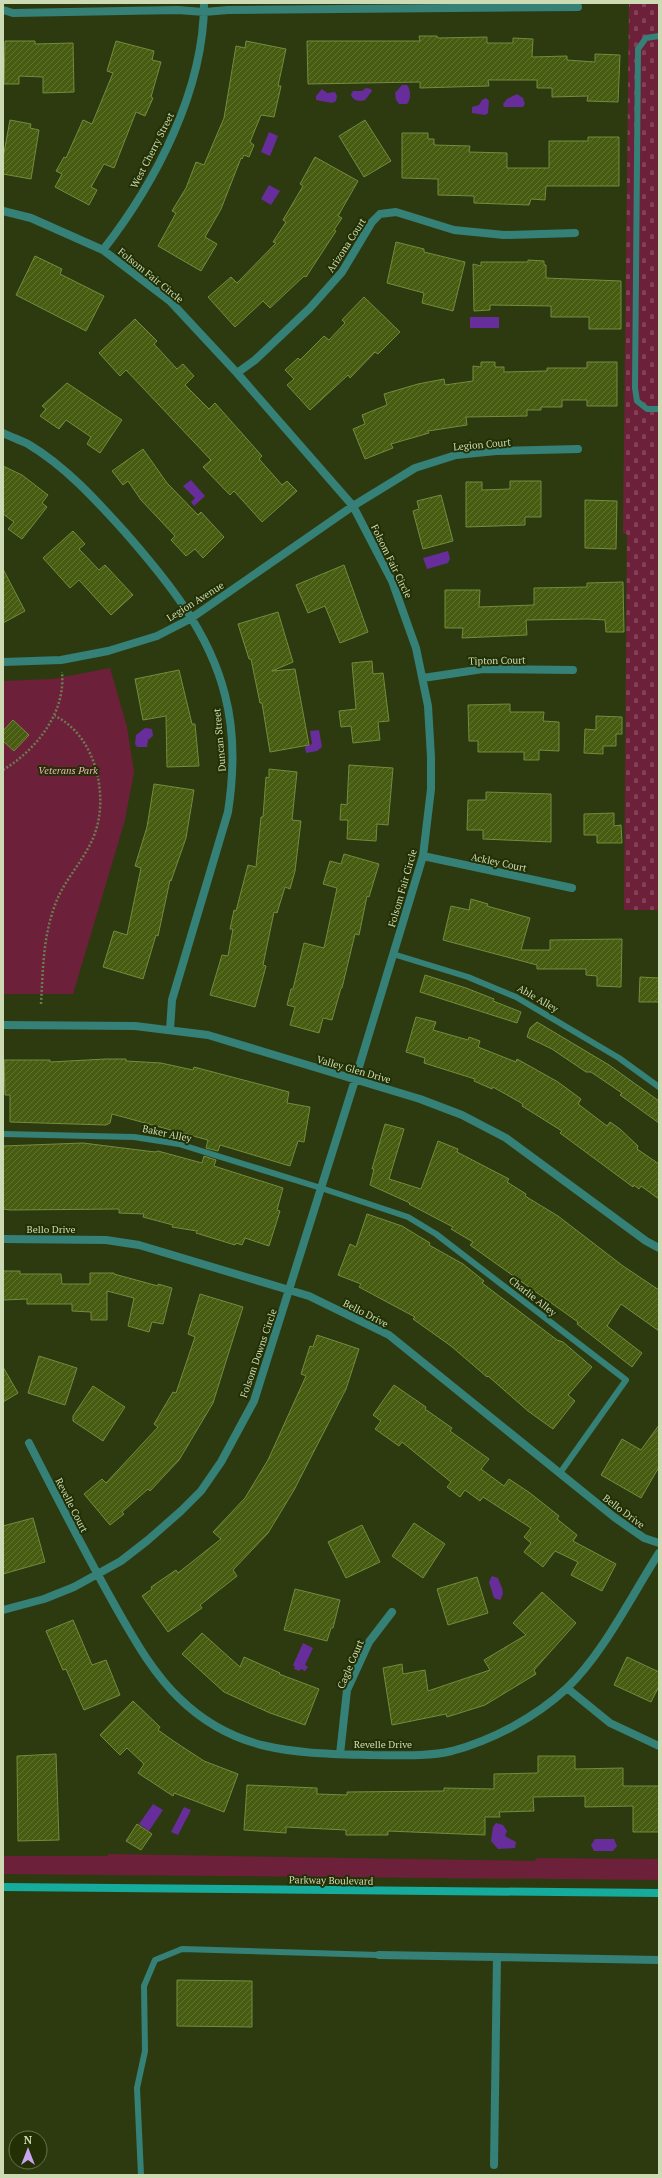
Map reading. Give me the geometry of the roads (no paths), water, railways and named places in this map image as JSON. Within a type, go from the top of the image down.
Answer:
[{"type":"street","name":"West Cherry Street","points":[[103,250],[119,230],[150,180],[179,123],[195,70],[204,3]]},
{"type":"street","points":[[3,10],[13,13],[178,10],[204,12],[228,10],[407,6],[578,7]]},
{"type":"street","name":"Folsom Fair Circle","points":[[3,211],[31,218],[103,250],[170,301],[237,373],[353,506],[392,581],[416,648],[423,678],[428,706],[431,757],[430,789],[423,856],[355,1080]]},
{"type":"street","name":"Arizona Court","points":[[237,373],[255,360],[321,296],[342,272],[372,222],[380,214],[396,212],[454,230],[504,235],[575,233]]},
{"type":"street","name":"Duncan Street","points":[[3,433],[28,444],[57,465],[97,501],[160,573],[210,653],[225,695],[230,722],[232,784],[225,825],[172,1000],[170,1030]]},
{"type":"street","name":"Legion Court","points":[[353,506],[393,479],[415,468],[456,455],[496,451],[578,449]]},
{"type":"street","name":"Legion Avenue","points":[[3,662],[61,660],[108,651],[157,636],[190,619],[353,506]]},
{"type":"street","name":"Tipton Court","points":[[423,678],[483,669],[573,670]]},
{"type":"street","name":"Ackley Court","points":[[423,856],[572,888]]},
{"type":"street","name":"Valley Glen Drive","points":[[3,1025],[135,1026],[208,1035],[441,1106],[495,1132],[548,1167],[646,1241],[659,1248]]},
{"type":"street","name":"Folsom Downs Circle","points":[[3,1610],[44,1599],[98,1575],[121,1561],[181,1511],[200,1491],[221,1462],[254,1401],[355,1080]]},
{"type":"street","name":"Bello Drive","points":[[3,1239],[106,1240],[139,1245],[309,1296],[389,1335],[614,1517],[644,1538],[659,1543]]},
{"type":"street","name":"Revelle Court","points":[[29,1443],[98,1575]]},
{"type":"street","name":"Revelle Drive","points":[[98,1575],[137,1643],[160,1679],[203,1719],[254,1744],[298,1753],[408,1755],[451,1751],[491,1737],[538,1711],[567,1688],[590,1662],[659,1553]]},
{"type":"street","name":"Cagle Court","points":[[340,1754],[347,1690],[369,1642],[392,1612]]},
{"type":"street","points":[[567,1688],[610,1723],[650,1744],[659,1746]]},
{"type":"street","name":"Parkway Boulevard","points":[[3,1886],[659,1893]]},
{"type":"street","points":[[380,1955],[659,1960]]},
{"type":"street","points":[[494,2165],[497,1957]]},
{"type":"lane","points":[[659,36],[646,38],[638,49],[635,388],[637,401],[647,409],[659,409]]},
{"type":"lane","name":"Able Alley","points":[[393,954],[468,977],[516,997],[619,1058],[659,1087]]},
{"type":"lane","name":"Baker Alley","points":[[3,1134],[134,1137],[179,1144],[321,1188]]},
{"type":"lane","name":"Charlie Alley","points":[[321,1188],[408,1217],[436,1234],[626,1380],[560,1473]]},
{"type":"lane","points":[[141,2175],[136,2088],[145,2051],[144,1986],[155,1960],[182,1949],[380,1955]]},
{"type":"park label","name":"Veterans Park","points":[[68,770]]}]
